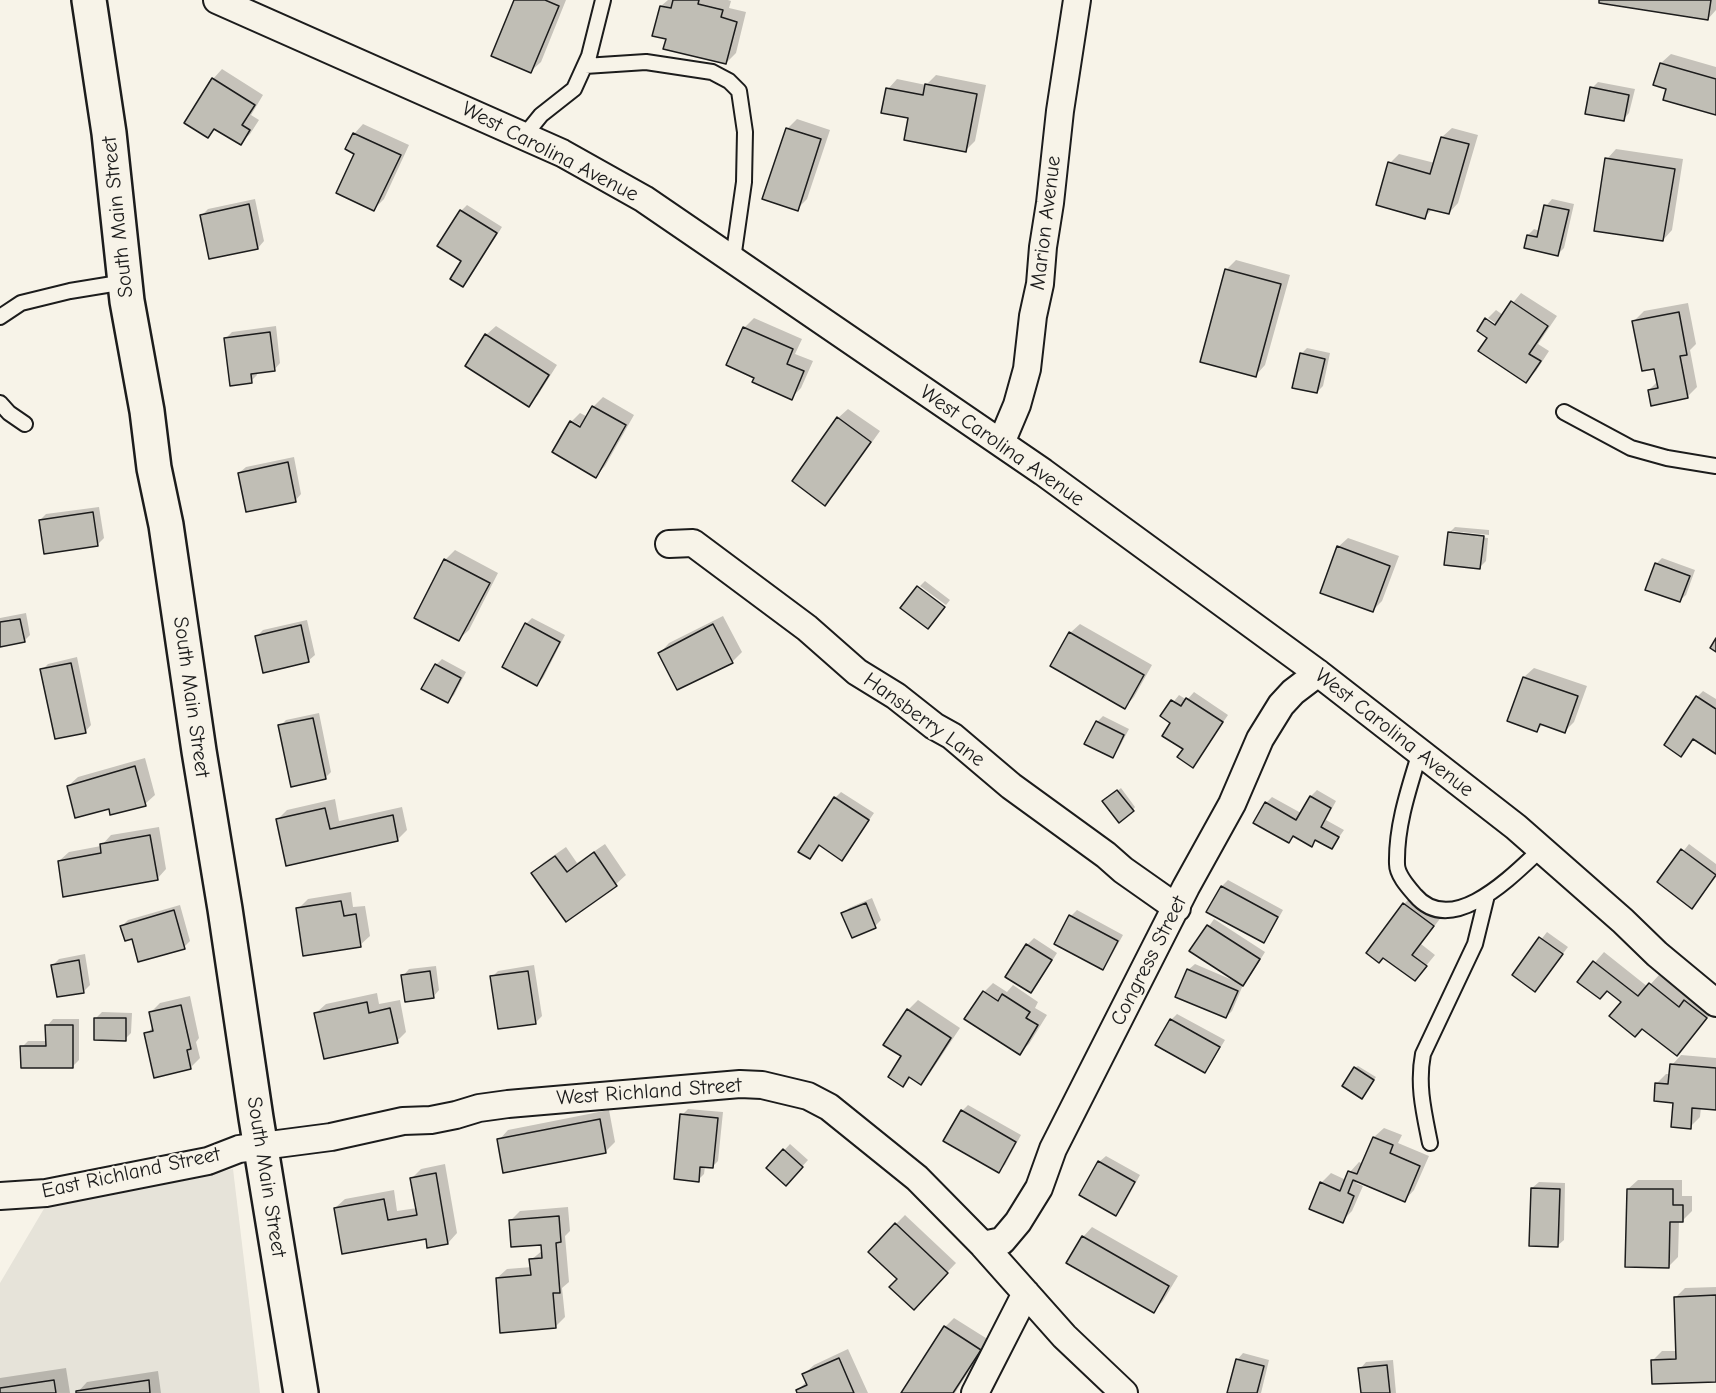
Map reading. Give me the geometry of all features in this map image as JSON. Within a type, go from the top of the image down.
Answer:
[{"type":"main road","name":"South Main Street","points":[[89,0],[109,134],[125,282],[147,411],[154,468],[166,525],[199,751],[302,1393]]},
{"type":"street","name":"West Carolina Avenue","points":[[217,0],[562,153],[644,199],[1001,442],[1318,673],[1509,821],[1716,1003]]},
{"type":"street","name":"Marion Avenue","points":[[1001,442],[1017,405],[1027,369],[1040,284],[1042,247],[1050,203],[1060,111],[1077,0]]},
{"type":"street","name":"Hansberry Lane","points":[[669,543],[693,543],[807,628],[857,672],[896,696],[934,726],[952,736],[1011,786],[1177,908]]},
{"type":"street","name":"Congress Street","points":[[983,1245],[1002,1240],[1018,1222],[1039,1188],[1053,1149],[1186,887],[1232,804],[1260,739],[1271,720],[1293,692],[1318,673]]},
{"type":"street","name":"West Richland Street","points":[[261,1146],[331,1137],[403,1121],[456,1116],[479,1108],[508,1104],[740,1084],[762,1084],[808,1096],[829,1107],[917,1178],[983,1245],[1064,1336],[1124,1393]]},
{"type":"street","name":"East Richland Street","points":[[0,1196],[46,1193],[208,1161],[239,1149],[261,1146]]},
{"type":"street","points":[[975,1393],[1026,1293]]},
{"type":"lane","points":[[524,136],[541,115],[574,89],[589,56],[603,0]]},
{"type":"lane","points":[[585,66],[646,62],[712,72],[729,81],[739,91],[745,132],[744,182],[733,259]]},
{"type":"lane","points":[[0,317],[21,303],[70,291],[125,282]]},
{"type":"lane","points":[[0,403],[9,413],[26,424]]},
{"type":"lane","points":[[1564,412],[1631,448],[1667,458],[1716,466]]},
{"type":"lane","points":[[1420,752],[1405,801],[1397,867],[1419,900],[1433,909],[1453,910],[1478,901],[1508,880],[1541,849]]},
{"type":"lane","points":[[1430,1143],[1419,1089],[1419,1071],[1423,1054],[1475,944],[1487,895]]},
{"type":"shaded area","points":[[233,1169],[260,1393],[0,1393],[0,1283],[45,1207]]},
{"type":"building","points":[[514,0],[545,0],[559,6],[531,73],[491,56]]},
{"type":"building","points":[[673,0],[699,0],[698,4],[723,10],[721,17],[737,22],[726,64],[663,49],[666,39],[652,36],[660,6],[671,8]]},
{"type":"building","points":[[1599,0],[1711,0],[1708,20],[1599,3]]},
{"type":"building","points":[[1660,63],[1716,79],[1716,115],[1663,100],[1666,89],[1653,85]]},
{"type":"building","points":[[212,78],[255,105],[242,125],[250,130],[241,145],[214,129],[208,138],[184,123]]},
{"type":"building","points":[[925,84],[977,94],[966,152],[904,140],[908,118],[881,113],[886,88],[923,95]]},
{"type":"building","points":[[1590,87],[1629,95],[1624,121],[1585,114]]},
{"type":"building","points":[[786,128],[821,139],[798,211],[762,199]]},
{"type":"building","points":[[353,133],[401,155],[374,211],[336,193],[354,154],[345,149]]},
{"type":"building","points":[[1441,137],[1469,144],[1449,214],[1428,209],[1425,219],[1376,205],[1388,162],[1430,174]]},
{"type":"building","points":[[1605,158],[1675,169],[1663,241],[1594,231]]},
{"type":"building","points":[[249,204],[258,249],[209,259],[200,215]]},
{"type":"building","points":[[1544,205],[1569,210],[1558,256],[1524,248],[1527,235],[1537,237]]},
{"type":"building","points":[[460,210],[497,233],[463,287],[450,279],[461,261],[437,246]]},
{"type":"building","points":[[1225,269],[1281,284],[1256,377],[1200,362]]},
{"type":"building","points":[[1511,301],[1548,326],[1529,354],[1541,361],[1526,383],[1478,351],[1487,338],[1477,331],[1485,318],[1495,325]]},
{"type":"building","points":[[1679,312],[1687,355],[1680,356],[1688,398],[1651,406],[1648,390],[1658,388],[1654,369],[1642,371],[1632,321]]},
{"type":"building","points":[[743,327],[793,349],[787,364],[804,371],[792,400],[752,382],[754,378],[726,365]]},
{"type":"building","points":[[270,332],[275,371],[251,374],[252,383],[230,386],[224,338]]},
{"type":"building","points":[[485,334],[549,375],[529,407],[465,366]]},
{"type":"building","points":[[1300,353],[1325,359],[1317,393],[1292,388]]},
{"type":"building","points":[[592,406],[626,425],[596,478],[552,452],[570,421],[580,427]]},
{"type":"building","points":[[837,417],[871,442],[825,506],[792,481]]},
{"type":"building","points":[[288,462],[296,502],[246,512],[238,473]]},
{"type":"building","points":[[93,512],[98,546],[44,554],[39,520]]},
{"type":"building","points":[[1448,532],[1484,536],[1480,569],[1444,565]]},
{"type":"building","points":[[1337,546],[1390,566],[1373,612],[1320,593]]},
{"type":"building","points":[[444,559],[490,583],[459,641],[414,618]]},
{"type":"building","points":[[1655,563],[1690,576],[1680,602],[1645,590]]},
{"type":"building","points":[[917,586],[945,607],[928,629],[900,608]]},
{"type":"building","points":[[20,619],[25,642],[0,647],[0,622]]},
{"type":"building","points":[[525,623],[560,642],[537,686],[502,667]]},
{"type":"building","points":[[713,624],[733,663],[677,690],[658,653]]},
{"type":"building","points":[[301,625],[309,662],[263,673],[255,636]]},
{"type":"building","points":[[1069,632],[1144,675],[1125,709],[1050,666]]},
{"type":"building","points":[[1716,638],[1716,652],[1710,648]]},
{"type":"building","points":[[71,663],[86,733],[55,739],[40,669]]},
{"type":"building","points":[[435,664],[461,678],[448,703],[421,689]]},
{"type":"building","points":[[1523,677],[1578,696],[1565,733],[1540,724],[1537,732],[1507,721]]},
{"type":"building","points":[[1696,696],[1716,709],[1716,754],[1693,739],[1681,757],[1664,745]]},
{"type":"building","points":[[1186,698],[1223,722],[1193,768],[1177,757],[1183,749],[1162,736],[1170,723],[1160,716],[1171,700],[1181,706]]},
{"type":"building","points":[[313,718],[326,779],[291,787],[278,725]]},
{"type":"building","points":[[1096,721],[1124,735],[1113,758],[1084,744]]},
{"type":"building","points":[[135,766],[146,806],[110,815],[109,809],[75,818],[67,786]]},
{"type":"building","points":[[1117,790],[1134,811],[1119,823],[1102,801]]},
{"type":"building","points":[[1310,796],[1331,808],[1321,827],[1339,837],[1332,849],[1315,840],[1312,847],[1293,836],[1289,843],[1253,823],[1265,802],[1296,820]]},
{"type":"building","points":[[834,797],[869,820],[842,861],[819,845],[810,859],[798,852]]},
{"type":"building","points":[[325,808],[330,829],[393,815],[398,841],[286,866],[276,819]]},
{"type":"building","points":[[150,835],[158,880],[63,897],[58,861],[101,853],[100,844]]},
{"type":"building","points":[[1681,849],[1716,875],[1692,909],[1657,882]]},
{"type":"building","points":[[594,852],[617,886],[566,922],[531,873],[555,856],[567,872]]},
{"type":"building","points":[[1221,886],[1278,917],[1264,943],[1206,912]]},
{"type":"building","points":[[341,901],[344,916],[356,914],[361,947],[303,956],[296,908]]},
{"type":"building","points":[[866,903],[876,928],[852,938],[841,913]]},
{"type":"building","points":[[1403,903],[1434,926],[1412,955],[1427,966],[1415,981],[1383,958],[1379,963],[1366,953]]},
{"type":"building","points":[[174,910],[185,949],[138,962],[132,939],[125,941],[120,926]]},
{"type":"building","points":[[1069,915],[1118,941],[1103,970],[1054,944]]},
{"type":"building","points":[[1207,925],[1260,959],[1243,986],[1189,951]]},
{"type":"building","points":[[1539,937],[1563,954],[1535,992],[1512,975]]},
{"type":"building","points":[[1026,944],[1052,960],[1031,993],[1005,977]]},
{"type":"building","points":[[79,960],[84,993],[57,997],[51,965]]},
{"type":"building","points":[[1593,961],[1638,996],[1649,983],[1679,1007],[1684,1000],[1707,1018],[1677,1056],[1642,1029],[1635,1037],[1609,1016],[1621,1002],[1607,991],[1600,999],[1577,982]]},
{"type":"building","points":[[1187,969],[1238,991],[1226,1018],[1175,997]]},
{"type":"building","points":[[430,971],[434,998],[405,1002],[401,975]]},
{"type":"building","points":[[528,971],[536,1024],[498,1029],[490,976]]},
{"type":"building","points":[[983,991],[998,1001],[1002,994],[1030,1012],[1026,1018],[1038,1025],[1020,1055],[964,1019]]},
{"type":"building","points":[[367,1002],[369,1013],[390,1008],[398,1043],[324,1059],[314,1013]]},
{"type":"building","points":[[181,1005],[191,1049],[187,1050],[191,1069],[154,1078],[144,1033],[153,1031],[149,1012]]},
{"type":"building","points":[[907,1009],[951,1038],[921,1085],[909,1077],[903,1087],[888,1077],[901,1056],[883,1045]]},
{"type":"building","points":[[94,1018],[126,1018],[126,1041],[94,1040]]},
{"type":"building","points":[[1170,1019],[1220,1047],[1205,1073],[1155,1045]]},
{"type":"building","points":[[45,1025],[73,1025],[73,1068],[21,1068],[20,1046],[46,1046]]},
{"type":"building","points":[[1670,1064],[1716,1068],[1716,1110],[1692,1108],[1691,1129],[1671,1127],[1673,1103],[1654,1101],[1655,1083],[1668,1084]]},
{"type":"building","points":[[1354,1067],[1374,1080],[1362,1099],[1342,1086]]},
{"type":"building","points":[[961,1110],[1016,1142],[999,1173],[943,1141]]},
{"type":"building","points":[[680,1114],[718,1118],[713,1168],[700,1167],[699,1182],[674,1179]]},
{"type":"building","points":[[600,1119],[606,1153],[503,1173],[497,1139]]},
{"type":"building","points":[[1373,1137],[1393,1145],[1390,1153],[1420,1166],[1405,1202],[1353,1180],[1348,1193],[1354,1196],[1343,1223],[1309,1209],[1320,1182],[1340,1191],[1348,1171],[1357,1174]]},
{"type":"building","points":[[783,1149],[803,1167],[786,1186],[766,1168]]},
{"type":"building","points":[[1098,1161],[1135,1182],[1116,1216],[1079,1195]]},
{"type":"building","points":[[436,1173],[448,1244],[427,1248],[426,1239],[342,1254],[334,1208],[384,1199],[388,1220],[417,1215],[410,1178]]},
{"type":"building","points":[[1531,1188],[1560,1189],[1558,1247],[1529,1246]]},
{"type":"building","points":[[1627,1189],[1673,1189],[1673,1205],[1683,1205],[1683,1222],[1670,1222],[1669,1268],[1625,1267]]},
{"type":"building","points":[[559,1216],[561,1242],[556,1243],[560,1293],[553,1293],[556,1328],[500,1333],[496,1278],[531,1275],[529,1259],[542,1258],[541,1245],[511,1247],[509,1220]]},
{"type":"building","points":[[895,1223],[948,1273],[914,1310],[889,1287],[897,1279],[868,1252]]},
{"type":"building","points":[[1082,1236],[1169,1286],[1154,1313],[1066,1263]]},
{"type":"building","points":[[1716,1295],[1716,1382],[1652,1384],[1651,1360],[1676,1359],[1674,1297]]},
{"type":"building","points":[[944,1326],[981,1350],[953,1393],[901,1393]]},
{"type":"building","points":[[839,1358],[854,1393],[797,1393],[796,1390],[807,1385],[802,1374]]},
{"type":"building","points":[[1236,1359],[1264,1366],[1257,1393],[1227,1393]]},
{"type":"building","points":[[1387,1365],[1390,1393],[1361,1393],[1358,1368]]},
{"type":"building","points":[[54,1380],[56,1393],[0,1393],[0,1388]]},
{"type":"building","points":[[149,1380],[150,1393],[76,1393],[76,1391]]}]
